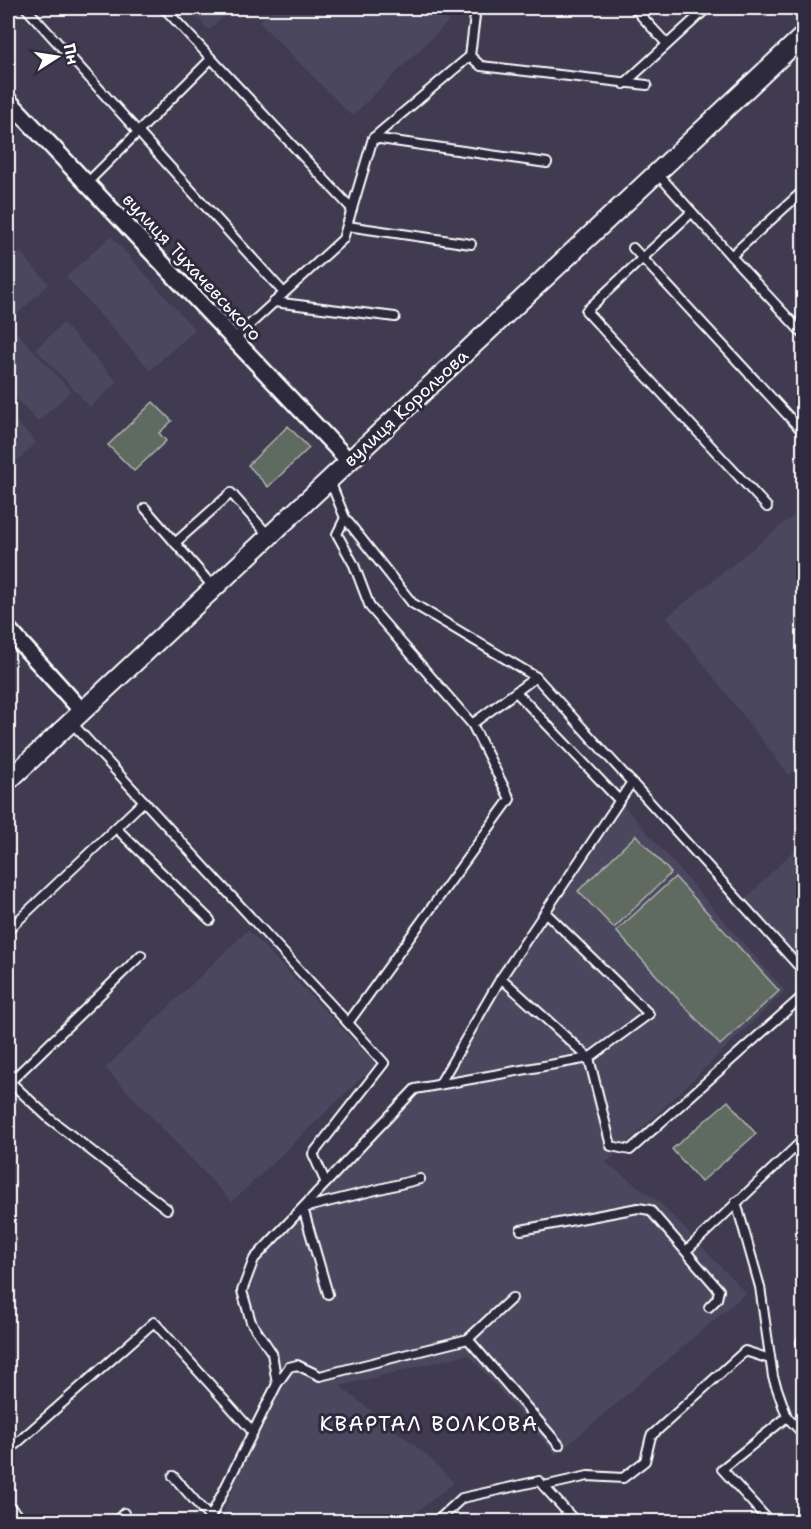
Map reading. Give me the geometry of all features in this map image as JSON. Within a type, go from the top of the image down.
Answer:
[{"type":"street","name":"вулиця Корольова","points":[[8,781],[804,35]]},
{"type":"street","name":"вулиця Тухачевського","points":[[8,100],[349,461]]},
{"type":"street","points":[[8,629],[76,717]]},
{"type":"lane","points":[[26,8],[284,293]]},
{"type":"lane","points":[[164,8],[352,209]]},
{"type":"lane","points":[[233,340],[343,239],[373,138],[470,56],[476,8]]},
{"type":"lane","points":[[634,8],[667,44]]},
{"type":"lane","points":[[624,84],[707,8]]},
{"type":"lane","points":[[470,56],[481,66],[647,85]]},
{"type":"lane","points":[[86,184],[211,59]]},
{"type":"lane","points":[[373,138],[547,163]]},
{"type":"lane","points":[[657,173],[804,335]]},
{"type":"lane","points":[[731,256],[804,190]]},
{"type":"lane","points":[[692,212],[586,311],[767,507]]},
{"type":"lane","points":[[347,226],[471,244]]},
{"type":"lane","points":[[633,248],[804,433]]},
{"type":"lane","points":[[274,302],[395,317]]},
{"type":"lane","points":[[330,479],[345,518],[412,603],[536,677],[804,972]]},
{"type":"lane","points":[[175,543],[231,493],[269,536]]},
{"type":"lane","points":[[145,508],[214,588]]},
{"type":"lane","points":[[345,518],[337,534],[354,565],[370,607],[472,724],[510,799],[348,1023]]},
{"type":"lane","points":[[472,724],[536,677]]},
{"type":"lane","points":[[516,692],[620,800]]},
{"type":"lane","points":[[76,717],[144,801],[384,1063],[313,1154],[326,1184]]},
{"type":"lane","points":[[439,1085],[501,978],[632,782]]},
{"type":"lane","points":[[8,930],[144,801]]},
{"type":"lane","points":[[116,828],[210,920]]},
{"type":"lane","points":[[277,1384],[272,1353],[251,1322],[242,1291],[254,1259],[416,1089],[589,1058],[649,1014],[545,912]]},
{"type":"lane","points":[[141,955],[9,1081],[50,1119],[167,1209]]},
{"type":"lane","points":[[501,978],[589,1058],[611,1146],[630,1150],[804,996]]},
{"type":"lane","points":[[686,1251],[804,1139]]},
{"type":"lane","points":[[303,1208],[420,1179]]},
{"type":"lane","points":[[736,1202],[760,1287],[773,1377],[787,1417],[804,1435]]},
{"type":"lane","points":[[303,1208],[327,1294]]},
{"type":"lane","points":[[522,1230],[638,1208],[650,1210],[719,1290],[717,1299],[709,1306]]},
{"type":"lane","points":[[173,1476],[209,1520],[277,1384],[289,1367],[297,1365],[320,1376],[468,1339],[512,1298]]},
{"type":"lane","points":[[8,1451],[154,1322],[253,1432]]},
{"type":"lane","points":[[468,1339],[559,1445]]},
{"type":"lane","points":[[544,1486],[588,1476],[623,1478],[645,1461],[651,1436],[745,1351],[770,1359]]},
{"type":"lane","points":[[770,1521],[722,1469],[787,1417]]},
{"type":"lane","points":[[436,1521],[462,1498],[539,1481],[576,1521]]},
{"type":"lane","points":[[8,1505],[19,1516]]},
{"type":"lane","points":[[115,1521],[124,1513]]},
{"type":"shaded area","points":[[187,8],[233,8],[209,30]]},
{"type":"shaded area","points":[[274,8],[436,8],[449,21],[352,116],[259,22]]},
{"type":"shaded area","points":[[111,236],[195,330],[150,370],[66,277]]},
{"type":"shaded area","points":[[20,252],[49,284],[8,323],[8,264]]},
{"type":"shaded area","points":[[8,323],[71,391],[38,422],[15,397],[8,403]]},
{"type":"shaded area","points":[[63,323],[117,382],[90,407],[36,349]]},
{"type":"shaded area","points":[[16,421],[36,443],[8,470],[8,429]]},
{"type":"shaded area","points":[[803,508],[803,761],[789,775],[667,617]]},
{"type":"shaded area","points":[[619,800],[785,991],[606,1163],[659,1202],[746,1293],[556,1455],[468,1354],[340,1386],[428,1456],[454,1483],[405,1521],[219,1522],[277,1384],[272,1353],[251,1322],[242,1291],[254,1259],[415,1089],[439,1085],[501,978]]},
{"type":"shaded area","points":[[803,841],[803,972],[741,903]]},
{"type":"shaded area","points":[[248,930],[376,1064],[232,1202],[105,1068]]},
{"type":"green space","points":[[153,402],[172,421],[159,433],[166,441],[134,471],[108,445]]},
{"type":"green space","points":[[288,426],[309,448],[268,487],[248,465]]},
{"type":"green space","points":[[636,835],[671,873],[614,928],[578,891]]},
{"type":"green space","points":[[675,877],[779,991],[720,1045],[616,931]]},
{"type":"green space","points":[[728,1101],[756,1134],[701,1182],[672,1149]]},
{"type":"district","name":"КВАРТАЛ ВОЛКОВА","points":[[429,1424]]}]
